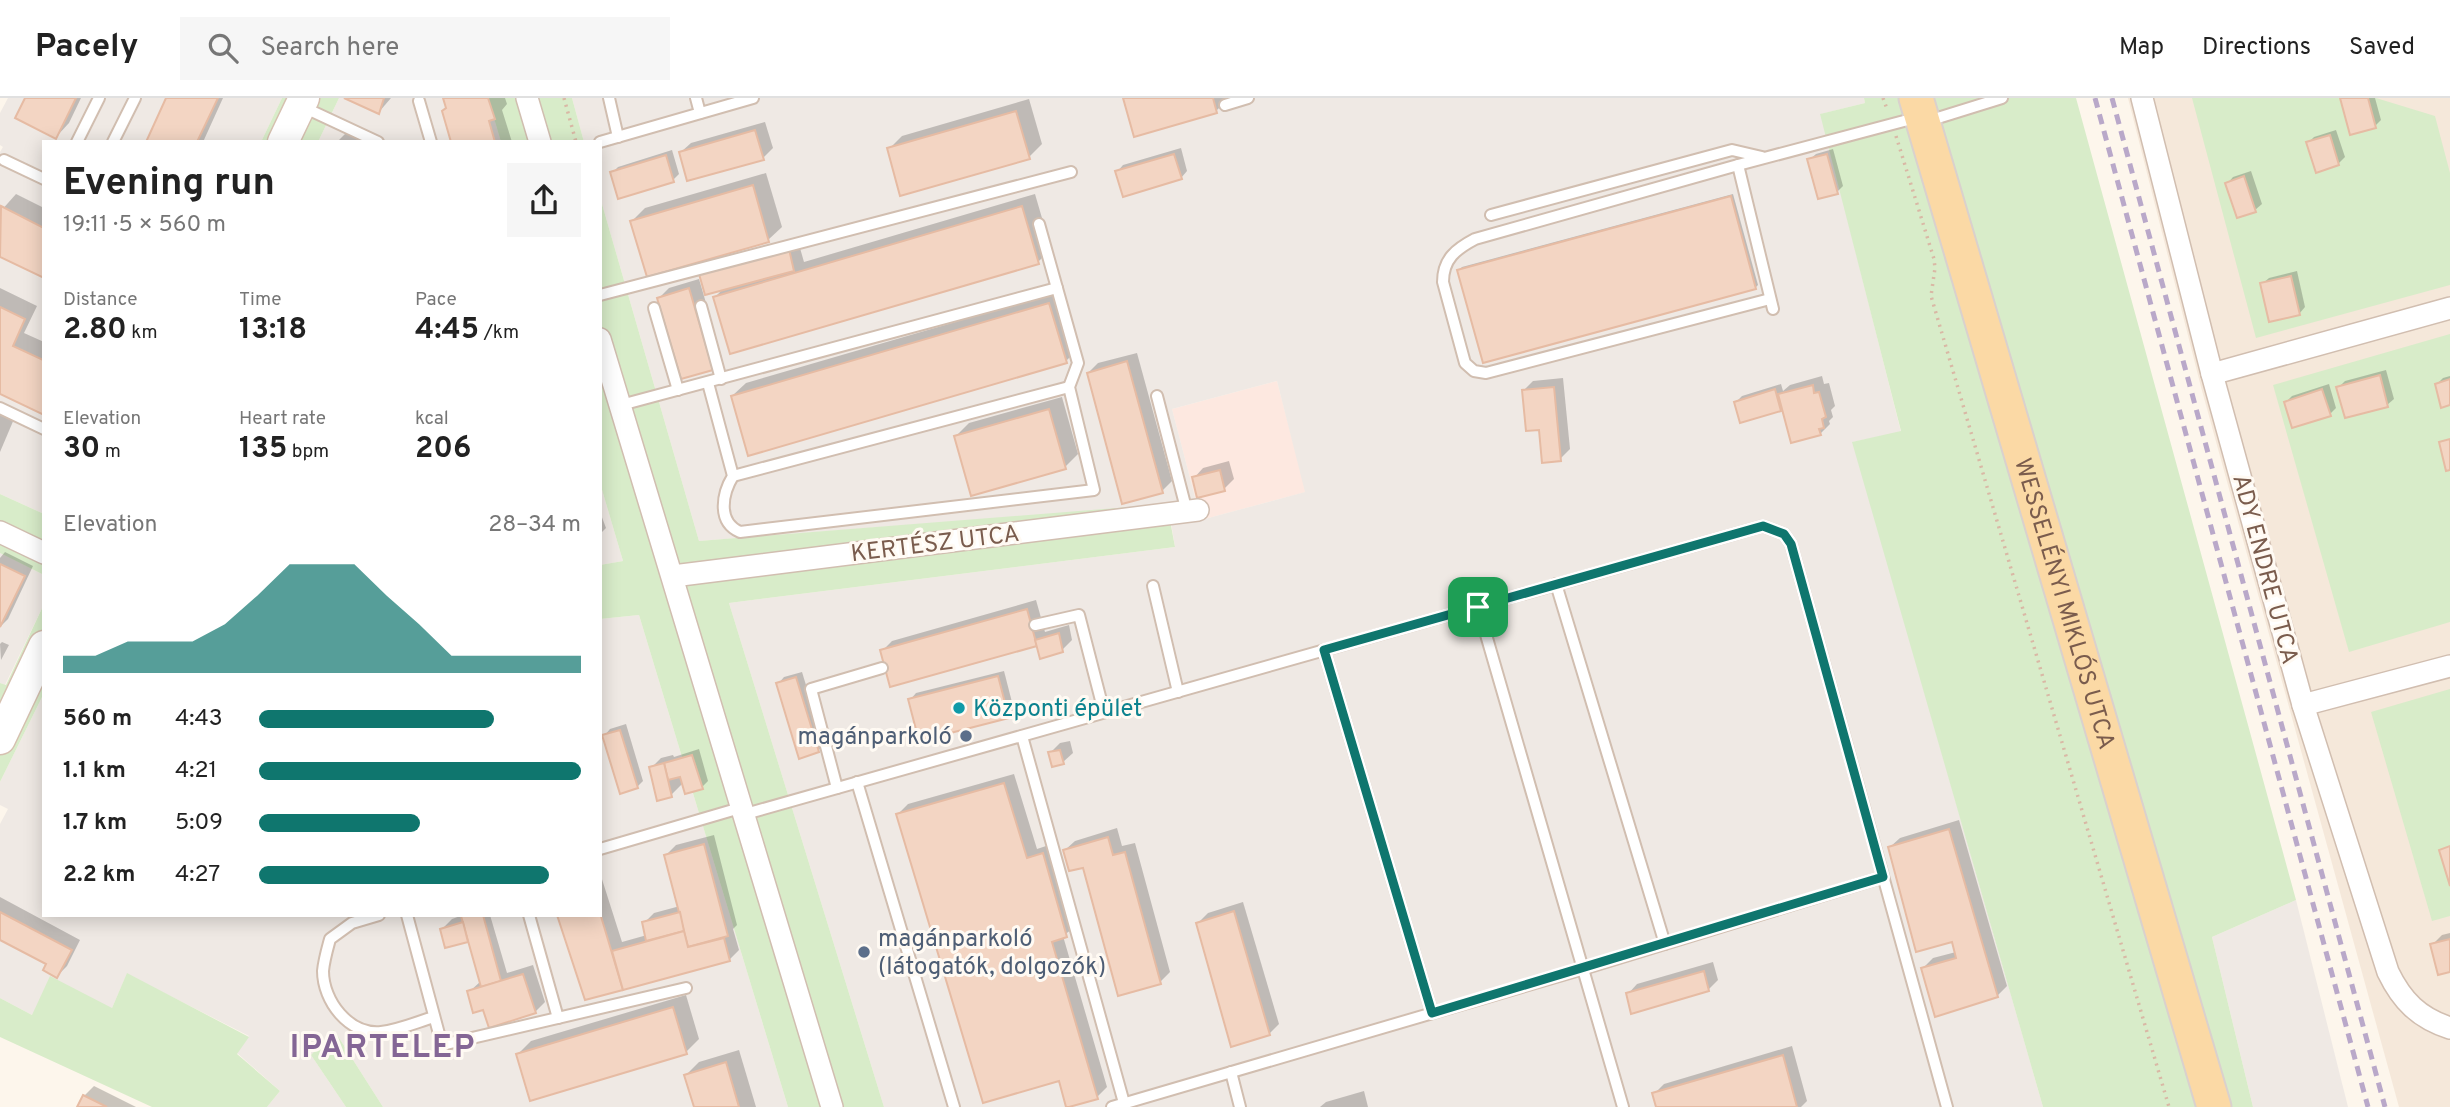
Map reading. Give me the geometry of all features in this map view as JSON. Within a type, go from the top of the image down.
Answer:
[{"type":"main road","name":"WESSELÉNYI MIKLÓS UTCA","points":[[1913,115],[2214,1107]]},
{"type":"street","points":[[527,98],[539,140]]},
{"type":"street","name":"ADY ENDRE UTCA","points":[[2142,98],[2212,374],[2304,705],[2388,972],[2405,1002],[2429,1021],[2450,1028]]},
{"type":"street","points":[[284,140],[302,102]]},
{"type":"street","points":[[2212,374],[2450,308]]},
{"type":"street","points":[[602,345],[832,1107]]},
{"type":"street","name":"KERTÉSZ UTCA","points":[[673,576],[1193,511]]},
{"type":"street","points":[[0,532],[42,552]]},
{"type":"street","points":[[0,739],[42,650]]},
{"type":"street","points":[[2304,705],[2450,666]]},
{"type":"lane","points":[[78,140],[99,98]]},
{"type":"lane","points":[[114,140],[135,98]]},
{"type":"lane","points":[[609,98],[618,137]]},
{"type":"lane","points":[[696,98],[700,113]]},
{"type":"lane","points":[[602,141],[753,98]]},
{"type":"lane","points":[[1231,102],[1248,98]]},
{"type":"lane","points":[[1738,165],[1771,304],[1486,373],[1474,370],[1465,363],[1443,282],[1443,272],[1454,251],[1475,240],[1913,115],[2002,98]]},
{"type":"lane","points":[[419,101],[430,140]]},
{"type":"lane","points":[[302,102],[374,140]]},
{"type":"lane","points":[[1491,215],[1732,150],[1765,158]]},
{"type":"lane","points":[[4,160],[42,178]]},
{"type":"lane","points":[[602,294],[1071,172]]},
{"type":"lane","points":[[1039,224],[1078,363],[1069,387],[1094,490],[740,532],[728,523],[724,513],[726,488],[733,476],[1069,387]]},
{"type":"lane","points":[[621,405],[1057,288]]},
{"type":"lane","points":[[701,306],[721,379]]},
{"type":"lane","points":[[654,308],[678,390]]},
{"type":"lane","points":[[708,383],[733,476]]},
{"type":"lane","points":[[1157,396],[1193,511]]},
{"type":"lane","points":[[0,408],[42,428]]},
{"type":"lane","points":[[602,848],[837,788],[1763,526],[1784,534],[1791,544],[1947,1107]]},
{"type":"lane","points":[[1556,584],[1665,944]]},
{"type":"lane","points":[[1153,586],[1178,692]]},
{"type":"lane","points":[[1478,607],[1623,1107]]},
{"type":"lane","points":[[1035,625],[1079,615],[1104,712]]},
{"type":"lane","points":[[1324,650],[1432,1013]]},
{"type":"lane","points":[[837,788],[811,689],[882,668]]},
{"type":"lane","points":[[1022,736],[1124,1103]]},
{"type":"lane","points":[[857,782],[954,1107]]},
{"type":"lane","points":[[1112,1107],[1583,969],[1883,877]]},
{"type":"lane","points":[[372,917],[352,923],[330,939],[323,974],[333,1005],[350,1024],[371,1032],[382,1032],[434,1017]]},
{"type":"lane","points":[[408,917],[442,1045],[686,988]]},
{"type":"lane","points":[[530,917],[558,1018]]},
{"type":"lane","points":[[1231,1072],[1240,1107]]},
{"type":"path","points":[[564,98],[575,140]]},
{"type":"path","points":[[1882,98],[1913,115],[1934,259],[1931,296],[2169,1107]]},
{"type":"shaded area","points":[[8,98],[282,98],[262,140],[42,140],[42,513],[0,494],[0,152],[3,147],[0,145],[0,113]]},
{"type":"shaded area","points":[[339,98],[488,98],[500,140],[319,140]]},
{"type":"shaded area","points":[[572,98],[1864,98],[1865,103],[1821,114],[1901,432],[1853,442],[2043,1107],[884,1107],[729,603],[1175,547],[1168,505],[699,541],[602,204],[602,140],[583,140]],"holes":[[[1277,381],[1305,492],[1201,520],[1172,409]]]},
{"type":"shaded area","points":[[2128,98],[2450,98],[2450,1107],[2399,1107],[2201,387]]},
{"type":"shaded area","points":[[1277,381],[1306,492],[1201,520],[1172,409]]},
{"type":"shaded area","points":[[602,490],[623,561],[602,565]]},
{"type":"shaded area","points":[[0,553],[42,574],[42,608],[5,685],[0,683]]},
{"type":"shaded area","points":[[639,615],[788,1107],[383,1107],[334,1030],[311,1055],[346,1107],[267,1107],[280,1091],[237,1053],[249,1036],[127,974],[112,1008],[32,1015],[0,998],[0,824],[8,809],[0,805],[0,782],[42,697],[42,917],[602,917],[602,619]]},
{"type":"shaded area","points":[[2296,900],[2348,1107],[2253,1107],[2212,937]]},
{"type":"green space","points":[[282,98],[339,98],[319,140],[262,140]]},
{"type":"green space","points":[[488,98],[572,98],[583,140],[500,140]]},
{"type":"green space","points":[[1864,98],[2076,98],[2296,900],[2212,937],[2253,1107],[2043,1107],[1852,442],[1901,431],[1820,114],[1865,103]]},
{"type":"green space","points":[[2192,98],[2376,98],[2435,116],[2450,173],[2450,285],[2256,338]]},
{"type":"green space","points":[[602,204],[699,541],[1167,504],[1175,547],[729,603],[884,1107],[788,1107],[639,615],[602,619],[602,565],[623,561],[602,490]]},
{"type":"green space","points":[[2450,334],[2450,622],[2349,652],[2273,385]]},
{"type":"green space","points":[[0,494],[42,513],[42,574],[0,553]]},
{"type":"green space","points":[[42,608],[42,697],[0,782],[0,683],[6,685]]},
{"type":"green space","points":[[2450,689],[2450,916],[2432,921],[2371,712]]},
{"type":"green space","points":[[127,973],[249,1037],[237,1054],[280,1091],[267,1107],[152,1107],[0,1037],[0,998],[32,1015],[50,976],[112,1008]]},
{"type":"green space","points":[[334,1030],[383,1107],[346,1107],[311,1055]]},
{"type":"building","points":[[25,98],[76,98],[56,139],[15,118]]},
{"type":"building","points":[[166,98],[218,98],[198,140],[147,140]]},
{"type":"building","points":[[344,98],[384,98],[379,114]]},
{"type":"building","points":[[443,98],[488,98],[495,119],[489,121],[494,140],[450,140],[442,111],[446,108]]},
{"type":"building","points":[[1123,98],[1213,98],[1217,113],[1134,137]]},
{"type":"building","points":[[2340,98],[2368,98],[2376,128],[2350,135]]},
{"type":"building","points":[[1016,111],[1030,159],[900,196],[887,148]]},
{"type":"building","points":[[755,130],[764,160],[687,181],[679,152]]},
{"type":"building","points":[[2330,135],[2339,165],[2316,173],[2306,142]]},
{"type":"building","points":[[1174,154],[1182,179],[1123,197],[1115,171]]},
{"type":"building","points":[[1827,154],[1838,194],[1818,199],[1807,159]]},
{"type":"building","points":[[666,155],[674,182],[618,199],[610,172]]},
{"type":"building","points":[[2244,176],[2256,212],[2237,218],[2225,183]]},
{"type":"building","points":[[753,185],[769,242],[647,277],[630,221]]},
{"type":"building","points":[[1731,196],[1756,289],[1483,363],[1457,270]]},
{"type":"building","points":[[1,206],[42,227],[42,277],[0,257]]},
{"type":"building","points":[[1022,206],[1039,264],[730,354],[713,297]]},
{"type":"building","points":[[789,249],[794,271],[705,295],[699,274]]},
{"type":"building","points":[[2291,276],[2300,315],[2269,322],[2260,283]]},
{"type":"building","points":[[689,288],[713,370],[681,379],[657,298]]},
{"type":"building","points":[[1049,303],[1067,363],[748,456],[731,396]]},
{"type":"building","points":[[0,307],[25,319],[13,346],[42,360],[42,414],[0,394]]},
{"type":"building","points":[[1127,361],[1163,493],[1122,504],[1087,373]]},
{"type":"building","points":[[2380,375],[2388,407],[2345,418],[2336,387]]},
{"type":"building","points":[[2450,379],[2450,405],[2441,408],[2435,384]]},
{"type":"building","points":[[1813,385],[1814,393],[1819,392],[1826,417],[1822,419],[1824,428],[1819,429],[1821,435],[1791,443],[1778,394]]},
{"type":"building","points":[[1554,387],[1561,461],[1542,463],[1539,430],[1526,431],[1522,390]]},
{"type":"building","points":[[1775,389],[1781,411],[1740,423],[1734,402]]},
{"type":"building","points":[[2322,389],[2331,416],[2292,428],[2284,402]]},
{"type":"building","points":[[1049,409],[1066,469],[971,496],[954,436]]},
{"type":"building","points":[[2450,439],[2450,470],[2446,471],[2439,442]]},
{"type":"building","points":[[1220,470],[1225,491],[1197,498],[1192,477]]},
{"type":"building","points":[[0,564],[25,576],[0,627]]},
{"type":"building","points":[[1027,609],[1037,646],[890,687],[880,650]]},
{"type":"building","points":[[1059,633],[1063,652],[1040,659],[1035,640]]},
{"type":"building","name":"Központi épület","points":[[998,676],[1009,718],[919,741],[908,699]]},
{"type":"building","points":[[796,677],[819,752],[799,759],[776,683]]},
{"type":"building","points":[[620,730],[638,788],[620,794],[602,735]]},
{"type":"building","points":[[1060,750],[1064,764],[1052,767],[1048,752]]},
{"type":"building","points":[[692,755],[703,789],[685,794],[680,777],[668,780],[664,763]]},
{"type":"building","points":[[664,763],[672,797],[657,801],[649,767]]},
{"type":"building","points":[[1004,783],[1027,858],[1043,853],[1067,937],[1052,942],[1098,1099],[1069,1107],[1066,1107],[1059,1081],[983,1103],[896,814]]},
{"type":"building","points":[[1949,829],[1998,997],[1935,1017],[1921,968],[1956,958],[1952,942],[1916,952],[1888,847]]},
{"type":"building","points":[[1108,837],[1113,855],[1125,852],[1161,984],[1118,996],[1083,868],[1069,871],[1063,850]]},
{"type":"building","points":[[704,844],[728,936],[688,947],[664,855]]},
{"type":"building","points":[[2450,846],[2450,886],[2439,850]]},
{"type":"building","points":[[1234,911],[1270,1035],[1231,1047],[1196,923]]},
{"type":"building","points":[[0,912],[72,950],[57,978],[43,970],[46,964],[0,940]]},
{"type":"building","points":[[680,912],[684,931],[646,941],[642,922]]},
{"type":"building","points":[[461,917],[484,917],[501,981],[481,987]]},
{"type":"building","points":[[558,917],[601,917],[623,990],[585,1000]]},
{"type":"building","points":[[463,922],[468,942],[445,948],[440,929]]},
{"type":"building","points":[[684,931],[688,947],[724,938],[730,961],[623,990],[612,951]]},
{"type":"building","points":[[2450,939],[2450,972],[2438,975],[2430,944]]},
{"type":"building","points":[[1704,971],[1709,991],[1631,1014],[1626,993]]},
{"type":"building","points":[[523,974],[536,1013],[489,1028],[483,1010],[473,1013],[467,991]]},
{"type":"building","points":[[673,1007],[687,1054],[530,1101],[516,1054]]},
{"type":"building","points":[[1783,1055],[1797,1107],[1656,1107],[1652,1093]]},
{"type":"building","points":[[726,1062],[739,1107],[694,1107],[684,1075]]},
{"type":"building","points":[[83,1095],[107,1107],[77,1107]]},
{"type":"railway","points":[[2095,98],[2368,1107]]},
{"type":"railway","points":[[2112,98],[2385,1107]]},
{"type":"place","name":"Központi épület","points":[[959,708]]},
{"type":"place","name":"magánparkoló","points":[[966,736]]},
{"type":"place","name":"magánparkoló (látogatók, dolgozók)","points":[[864,952]]},
{"type":"district","name":"IPARTELEP","points":[[383,1046]]},
{"type":"route","points":[[1763,526],[1784,534],[1791,544],[1883,877],[1432,1013],[1324,650],[1478,607],[1763,526]]}]
